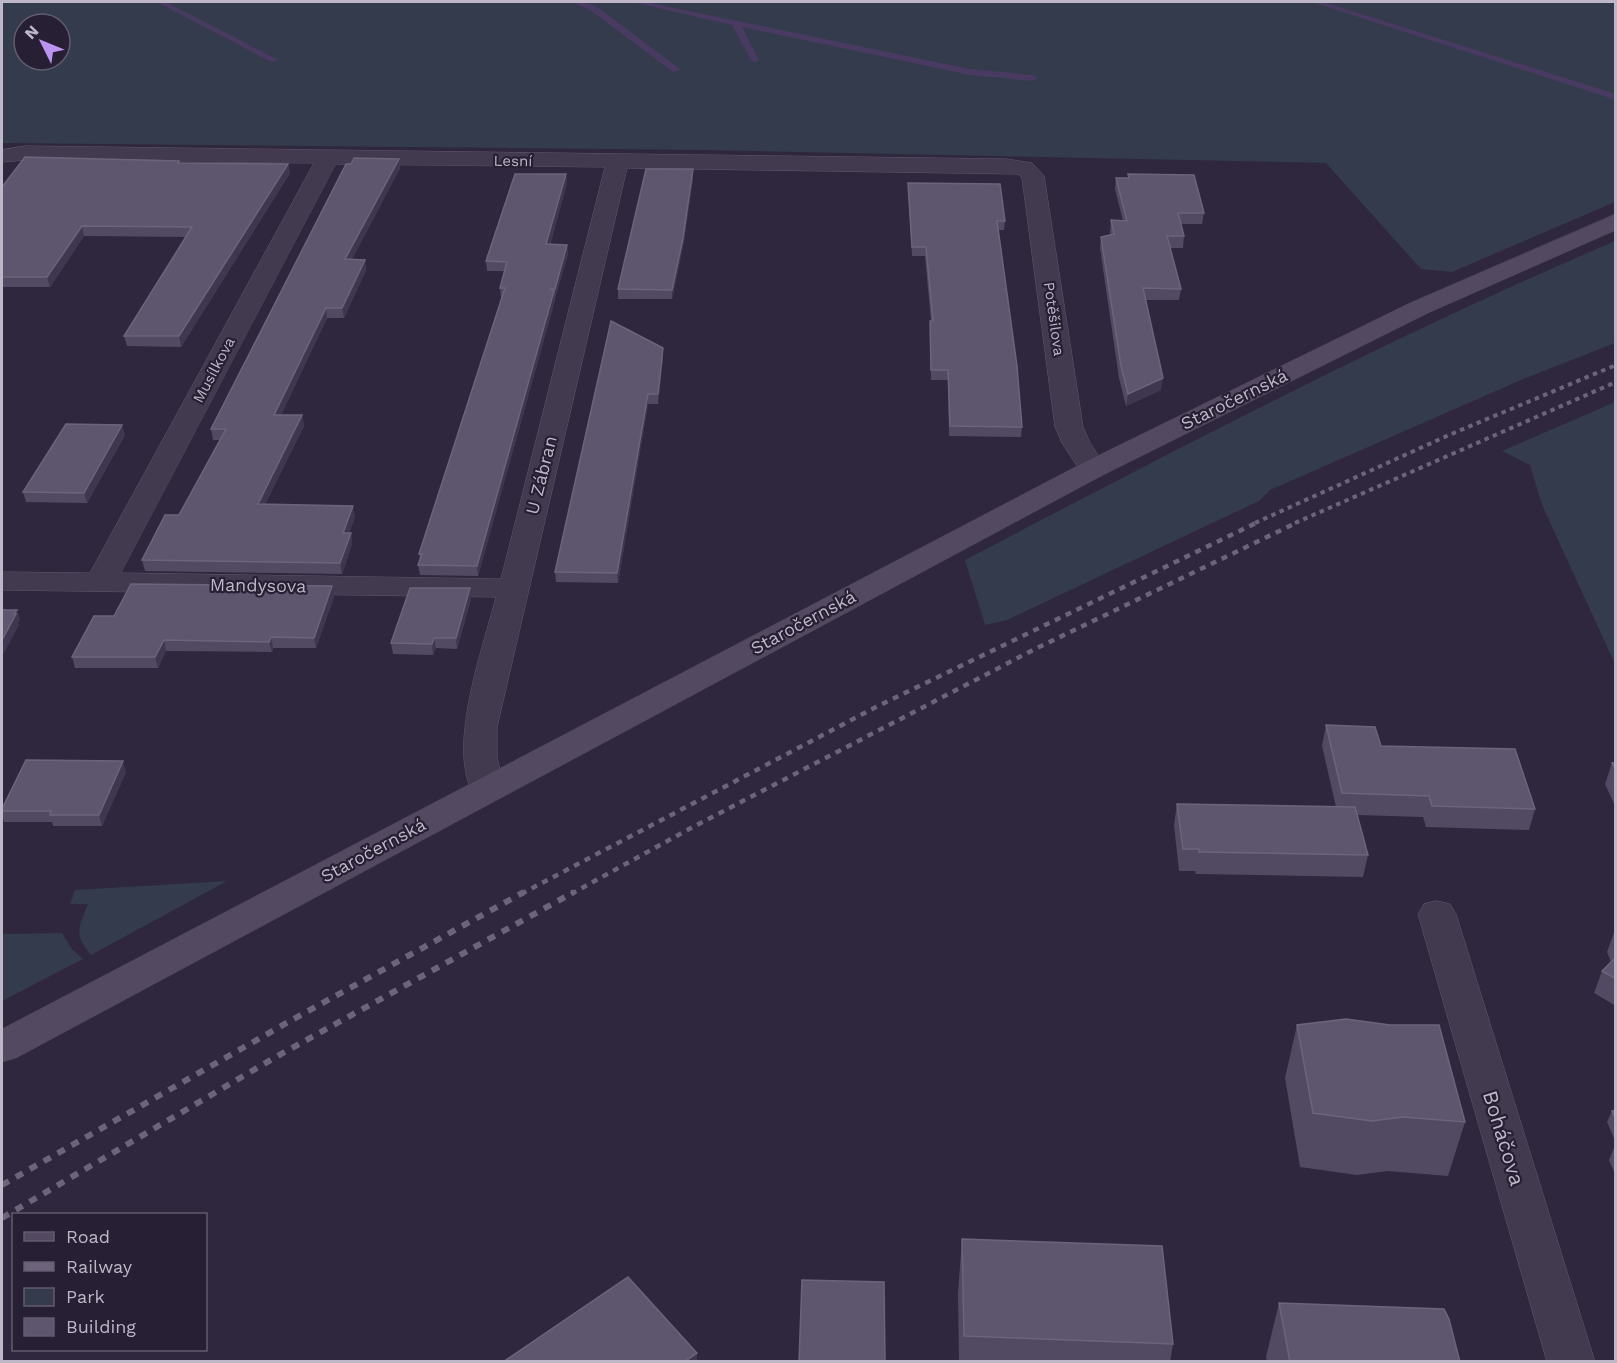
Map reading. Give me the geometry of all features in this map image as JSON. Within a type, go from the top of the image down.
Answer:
[{"type":"main road","name":"Staročernská","points":[[2,1047],[1093,469],[1419,308],[1616,221]]},
{"type":"street","name":"Lesní","points":[[2,156],[26,153],[1024,168]]},
{"type":"street","name":"Musílkova","points":[[100,583],[328,158]]},
{"type":"street","name":"U Zábran","points":[[487,789],[480,758],[480,727],[617,162]]},
{"type":"street","name":"Potěšilova","points":[[1024,168],[1033,176],[1069,427],[1076,443],[1093,469]]},
{"type":"street","name":"Mandysova","points":[[2,581],[514,588]]},
{"type":"street","name":"Boháčova","points":[[1437,914],[1571,1362]]},
{"type":"green space","points":[[2,2],[1615,2],[1615,202],[1452,272],[1421,269],[1326,163],[703,150],[2,143]]},
{"type":"green space","points":[[1615,241],[1615,343],[1521,380],[1270,490],[1259,501],[1007,620],[985,625],[965,560],[1368,354]]},
{"type":"green space","points":[[1615,402],[1615,664],[1542,505],[1530,465],[1502,451]]},
{"type":"green space","points":[[227,881],[91,955],[82,941],[79,930],[88,904],[70,904],[75,890]]},
{"type":"green space","points":[[62,933],[72,949],[83,959],[2,1001],[2,934]]},
{"type":"building","points":[[25,157],[179,161],[178,163],[288,164],[179,336],[124,336],[192,227],[82,226],[47,277],[2,277],[2,187]]},
{"type":"building","points":[[354,158],[399,159],[345,259],[365,260],[342,308],[326,308],[274,415],[302,415],[258,504],[353,506],[343,533],[351,533],[340,563],[142,560],[165,515],[179,515],[226,429],[211,429],[346,164],[351,164]]},
{"type":"building","points":[[646,169],[693,169],[683,238],[672,290],[618,289]]},
{"type":"building","points":[[515,174],[566,174],[546,244],[567,245],[555,289],[550,289],[554,291],[477,566],[418,565],[422,554],[419,554],[505,288],[500,288],[507,262],[486,261]]},
{"type":"building","points":[[1128,174],[1194,175],[1204,213],[1178,213],[1184,236],[1167,236],[1181,289],[1143,288],[1163,378],[1128,394],[1121,366],[1101,237],[1114,234],[1111,220],[1127,221],[1116,178],[1129,178]]},
{"type":"building","points":[[908,183],[1000,184],[1005,221],[997,221],[1017,366],[1022,427],[950,426],[948,370],[931,370],[930,321],[933,321],[926,247],[912,247]]},
{"type":"building","points":[[611,321],[663,348],[658,394],[648,394],[617,573],[555,572]]},
{"type":"building","points":[[66,424],[122,425],[84,493],[23,492]]},
{"type":"building","points":[[131,584],[332,586],[314,638],[271,637],[269,642],[164,640],[155,657],[72,657],[94,616],[114,616]]},
{"type":"building","points":[[410,588],[470,588],[456,638],[434,638],[432,644],[391,643]]},
{"type":"building","points":[[2,610],[17,610],[2,640]]},
{"type":"building","points":[[1326,725],[1375,727],[1381,746],[1515,749],[1535,809],[1432,806],[1429,796],[1342,793]]},
{"type":"building","points":[[26,760],[123,761],[99,815],[50,815],[51,811],[2,811]]},
{"type":"building","points":[[1177,804],[1355,807],[1368,855],[1199,852],[1199,849],[1183,849]]},
{"type":"building","points":[[1616,957],[1616,979],[1602,971]]},
{"type":"building","points":[[1346,1019],[1390,1025],[1439,1025],[1465,1122],[1403,1117],[1372,1121],[1313,1113],[1297,1025]]},
{"type":"building","points":[[962,1239],[1162,1246],[1173,1344],[964,1336]]},
{"type":"building","points":[[628,1277],[697,1353],[684,1362],[503,1362]]},
{"type":"building","points":[[802,1280],[884,1282],[885,1362],[799,1362]]},
{"type":"building","points":[[1279,1303],[1444,1309],[1449,1319],[1460,1362],[1290,1362]]},
{"type":"waterway","points":[[161,2],[274,60]]},
{"type":"waterway","points":[[576,2],[593,8],[676,70]]},
{"type":"waterway","points":[[636,2],[735,23]]},
{"type":"waterway","points":[[1316,2],[1616,97]]},
{"type":"waterway","points":[[735,23],[970,72],[1033,78]]},
{"type":"waterway","points":[[735,23],[755,60]]},
{"type":"railway","points":[[1255,523],[1449,435],[1616,365]]},
{"type":"railway","points":[[1295,523],[1616,382]]},
{"type":"railway","points":[[521,894],[876,707],[1258,522]]},
{"type":"railway","points":[[571,894],[691,828],[1035,649],[1298,522]]},
{"type":"railway","points":[[2,1185],[290,1021],[524,892]]},
{"type":"railway","points":[[2,1218],[274,1058],[574,892]]}]
